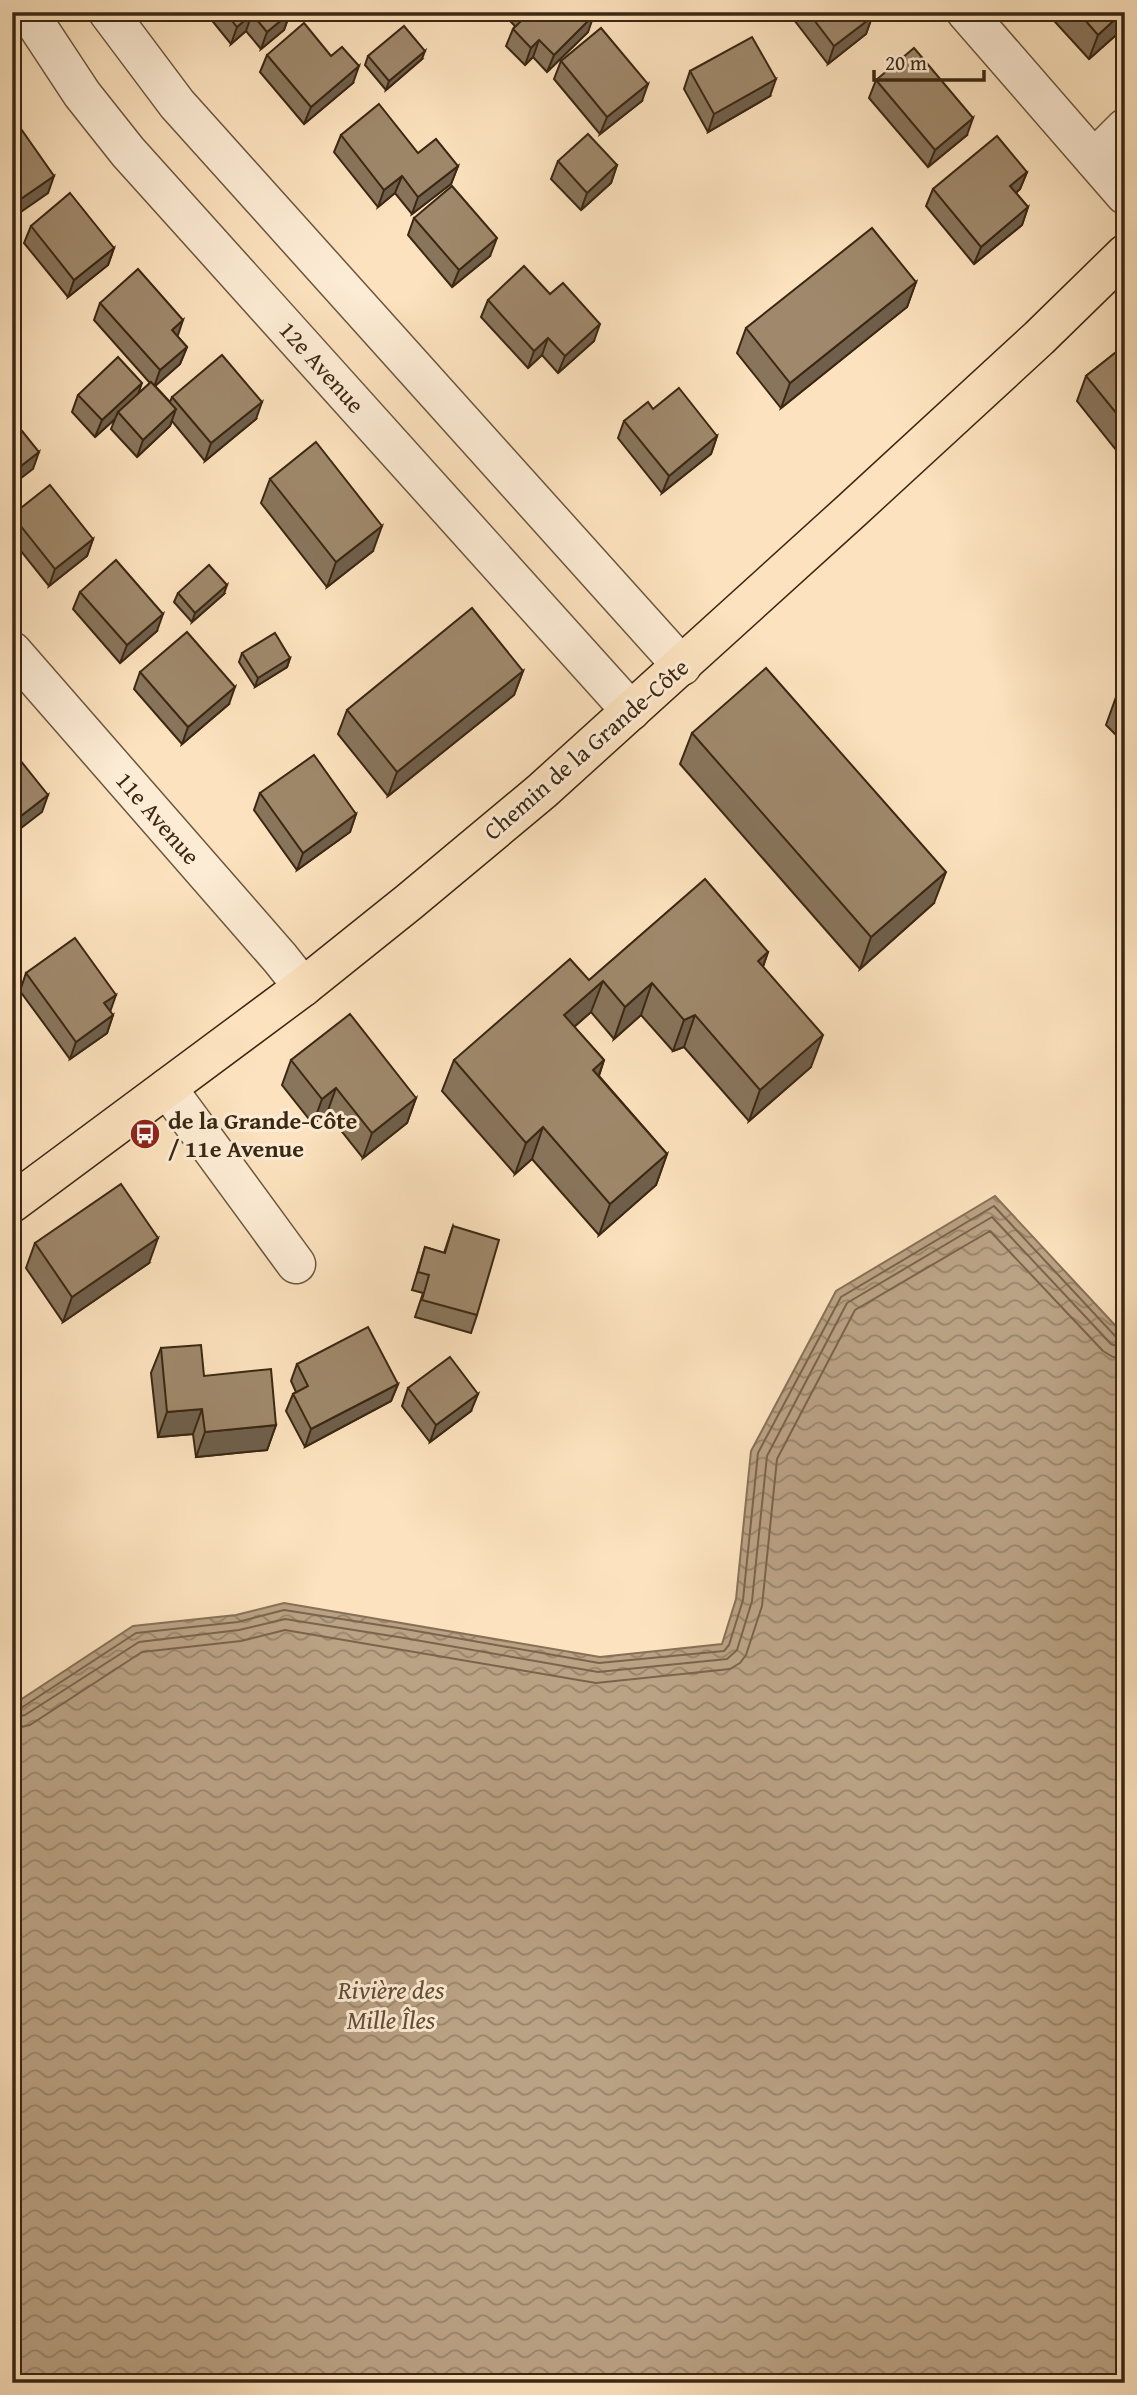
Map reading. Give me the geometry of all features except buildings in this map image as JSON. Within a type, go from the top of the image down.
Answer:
[{"type":"main road","name":"Chemin de la Grande-Côte","points":[[12,1203],[303,987],[467,853],[682,666],[1039,338],[1125,254]]},
{"type":"street","name":"12e Avenue","points":[[28,12],[76,85],[128,152],[631,711]]},
{"type":"street","points":[[108,12],[177,104],[682,666]]},
{"type":"street","points":[[966,12],[1125,195]]},
{"type":"street","points":[[1094,159],[1125,128]]},
{"type":"street","name":"11e Avenue","points":[[15,659],[303,987]]},
{"type":"street","points":[[167,1088],[296,1264]]},
{"type":"water","name":"Rivière des Mille Îles","points":[[995,1196],[1125,1336],[1125,2383],[12,2383],[12,1703],[133,1626],[236,1615],[284,1603],[600,1657],[722,1644],[736,1599],[751,1451],[836,1291]]},
{"type":"place","name":"de la Grande-Côte / 11e Avenue","points":[[145,1134]]}]
